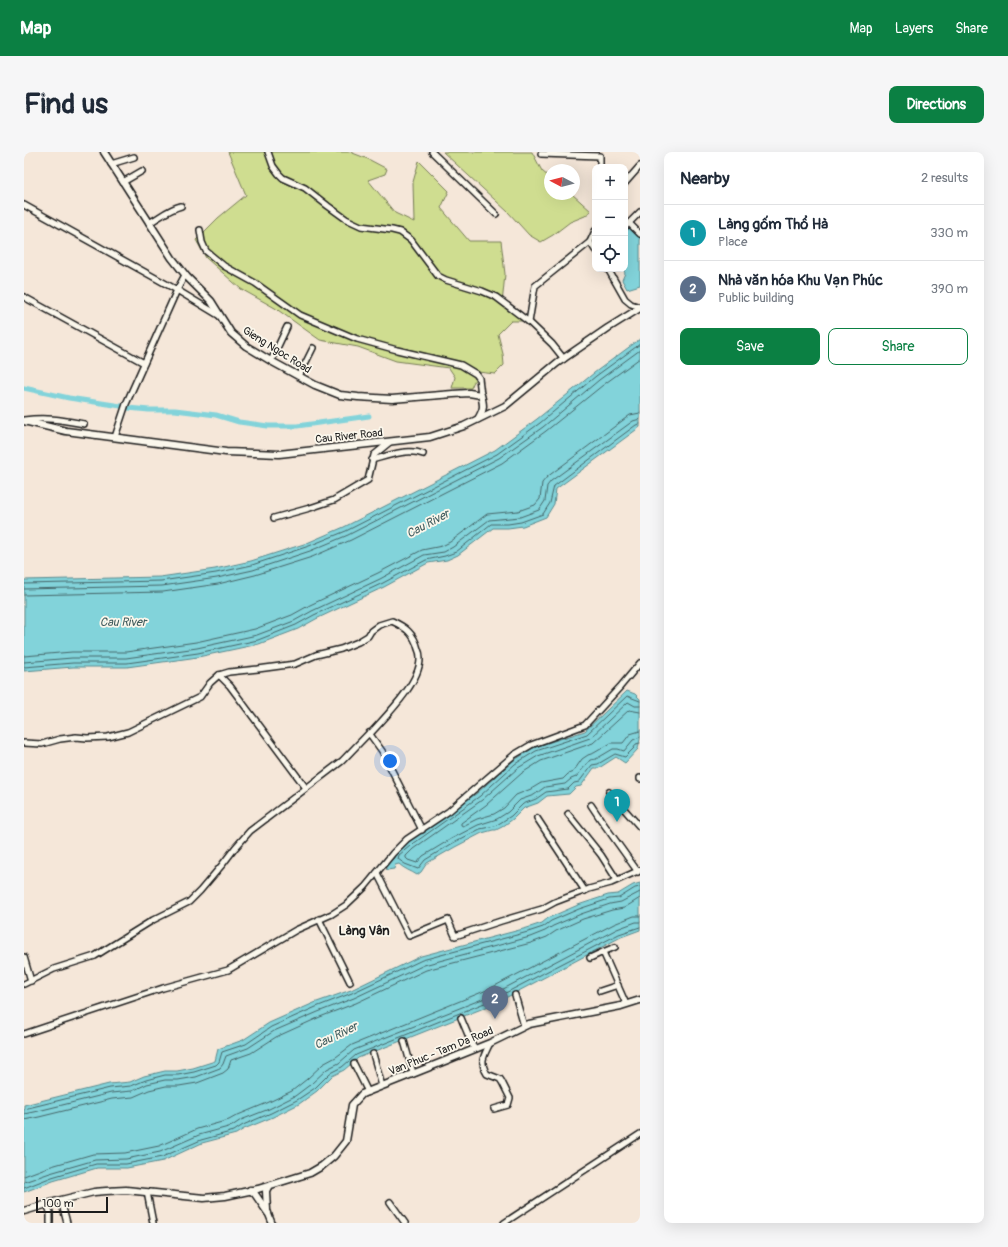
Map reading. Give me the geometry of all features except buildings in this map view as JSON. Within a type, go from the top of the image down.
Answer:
[{"type":"main road","name":"Gieng Ngoc Road","points":[[104,152],[172,258],[211,301],[231,333],[246,346],[315,385],[334,393],[392,400],[469,393],[480,395]]},
{"type":"main road","name":"Cau River Road","points":[[24,421],[66,431],[226,452],[279,454],[430,437],[464,426],[505,406],[564,359],[608,328],[640,308]]},
{"type":"main road","points":[[478,419],[484,406],[480,395]]},
{"type":"main road","name":"Van Phuc - Tam Da Road","points":[[268,1187],[310,1173],[322,1166],[334,1156],[346,1141],[352,1105],[362,1094],[490,1043],[524,1026],[640,1000]]},
{"type":"main road","points":[[24,1210],[94,1192],[126,1190],[210,1198],[268,1187],[266,1191],[266,1200],[268,1213]]},
{"type":"main road","points":[[250,1190],[255,1194],[268,1213]]},
{"type":"street","points":[[268,152],[275,170],[283,178],[306,188],[338,214],[361,226],[392,230],[406,236],[411,240],[438,276],[490,295],[521,315],[552,344],[564,359]]},
{"type":"street","points":[[432,152],[496,214]]},
{"type":"street","points":[[541,154],[600,156],[600,164]]},
{"type":"street","points":[[111,164],[134,157]]},
{"type":"street","points":[[628,180],[640,166]]},
{"type":"street","points":[[124,182],[142,171]]},
{"type":"street","points":[[24,205],[177,290],[220,316]]},
{"type":"street","points":[[149,223],[170,209],[181,206]]},
{"type":"street","points":[[628,224],[640,212]]},
{"type":"street","points":[[628,226],[640,234]]},
{"type":"street","points":[[200,230],[202,242],[206,251],[224,266],[255,283],[300,315],[357,339],[461,365],[476,374],[479,378],[480,395]]},
{"type":"street","points":[[528,322],[535,286],[590,242],[593,236]]},
{"type":"street","points":[[610,272],[625,299],[631,304],[640,308]]},
{"type":"street","points":[[115,437],[123,410],[177,290],[186,275]]},
{"type":"street","points":[[24,297],[144,363]]},
{"type":"street","points":[[271,361],[287,327]]},
{"type":"street","points":[[299,376],[313,348]]},
{"type":"street","points":[[24,421],[36,419],[59,419],[84,424]]},
{"type":"street","points":[[274,518],[324,504],[349,492],[368,480],[374,455],[390,442]]},
{"type":"street","points":[[372,460],[408,452],[419,452],[423,454]]},
{"type":"street","points":[[24,742],[42,744],[60,739],[76,737],[108,737],[128,732],[200,697],[210,683],[219,675],[229,672],[294,664],[316,655],[341,649],[358,642],[368,636],[371,631],[379,626],[392,621],[404,626],[413,636],[420,658],[412,683],[401,699],[370,734],[369,733],[342,761],[250,831],[189,902],[153,920],[95,956],[54,969],[24,984]]},
{"type":"street","points":[[24,1034],[163,988],[228,970],[296,930],[332,914],[354,898],[402,844],[449,811],[514,755],[531,745],[585,725],[640,663]]},
{"type":"street","points":[[219,675],[230,686],[306,788]]},
{"type":"street","points":[[370,734],[382,751],[422,830]]},
{"type":"street","points":[[609,792],[640,827]]},
{"type":"street","points":[[377,873],[409,936],[448,920],[455,936],[542,909],[555,902],[639,871],[591,805]]},
{"type":"street","points":[[568,814],[601,855],[617,880]]},
{"type":"street","points":[[538,818],[585,891]]},
{"type":"street","points":[[319,919],[350,982]]},
{"type":"street","points":[[590,958],[616,947]]},
{"type":"street","points":[[603,952],[626,1004]]},
{"type":"street","points":[[24,957],[31,981]]},
{"type":"street","points":[[600,991],[618,985]]},
{"type":"street","points":[[515,995],[524,1026]]},
{"type":"street","points":[[461,1018],[474,1049]]},
{"type":"street","points":[[404,1041],[413,1073]]},
{"type":"street","points":[[490,1043],[482,1059],[482,1064],[487,1074],[500,1079],[510,1098],[508,1105],[494,1110]]},
{"type":"street","points":[[372,1054],[382,1086]]},
{"type":"street","points":[[354,1064],[368,1092]]},
{"type":"street","points":[[504,1223],[640,1134]]},
{"type":"street","points":[[147,1192],[152,1223]]},
{"type":"street","points":[[60,1200],[67,1223]]},
{"type":"street","points":[[390,1202],[404,1223]]},
{"type":"street","points":[[47,1203],[50,1212],[50,1223]]},
{"type":"street","points":[[268,1213],[272,1223]]},
{"type":"green space","points":[[228,152],[350,152],[387,169],[385,174],[368,180],[395,213],[414,222],[413,182],[419,161],[449,191],[441,208],[469,241],[501,241],[505,274],[502,304],[523,321],[511,321],[498,334],[504,365],[495,374],[478,372],[471,388],[452,388],[455,377],[449,368],[396,361],[358,347],[320,340],[275,308],[241,289],[206,258],[196,240],[218,218],[246,195]]},
{"type":"green space","points":[[443,152],[532,152],[544,173],[544,200],[579,200],[591,211],[585,216],[570,222],[541,242],[529,235],[508,212]]},
{"type":"water","points":[[628,227],[640,238],[640,285],[627,289],[622,280],[625,273],[628,272]]},
{"type":"water","name":"Cau River","points":[[640,339],[640,427],[556,489],[554,504],[546,517],[523,526],[493,528],[458,555],[447,560],[428,563],[384,587],[298,629],[259,644],[198,657],[127,667],[73,667],[24,671],[24,580],[160,577],[215,569],[251,561],[307,543],[344,527],[495,450]]},
{"type":"water","points":[[627,691],[635,694],[640,699],[640,739],[638,749],[625,763],[616,757],[599,768],[594,768],[581,786],[576,787],[569,794],[547,796],[538,803],[524,808],[502,827],[482,833],[427,863],[417,875],[399,864],[395,865],[394,869],[387,870],[385,867],[388,862],[394,858],[395,853],[408,842],[477,793],[513,761],[535,747],[585,731]]},
{"type":"water","name":"Cau River","points":[[640,883],[640,930],[621,937],[494,1004],[358,1058],[344,1070],[332,1076],[317,1091],[299,1104],[236,1134],[202,1143],[163,1161],[127,1168],[97,1168],[53,1181],[24,1192],[24,1105],[109,1084],[130,1082],[144,1076],[165,1071],[177,1071],[193,1068],[215,1061],[218,1049],[243,1040],[269,1023],[314,1003],[351,990],[421,956],[542,923],[548,918],[578,905],[608,895],[618,894],[633,885]]},
{"type":"waterway","points":[[24,388],[69,398],[121,406]]},
{"type":"waterway","points":[[128,408],[175,410],[216,415],[239,422],[268,426],[297,426],[369,416]]},
{"type":"place","name":"Làng gốm Thổ Hà","points":[[617,822]]},
{"type":"place","name":"Nhà văn hóa Khu Vạn Phúc","points":[[495,1019]]},
{"type":"district","name":"Làng Vân","points":[[364,931]]}]
